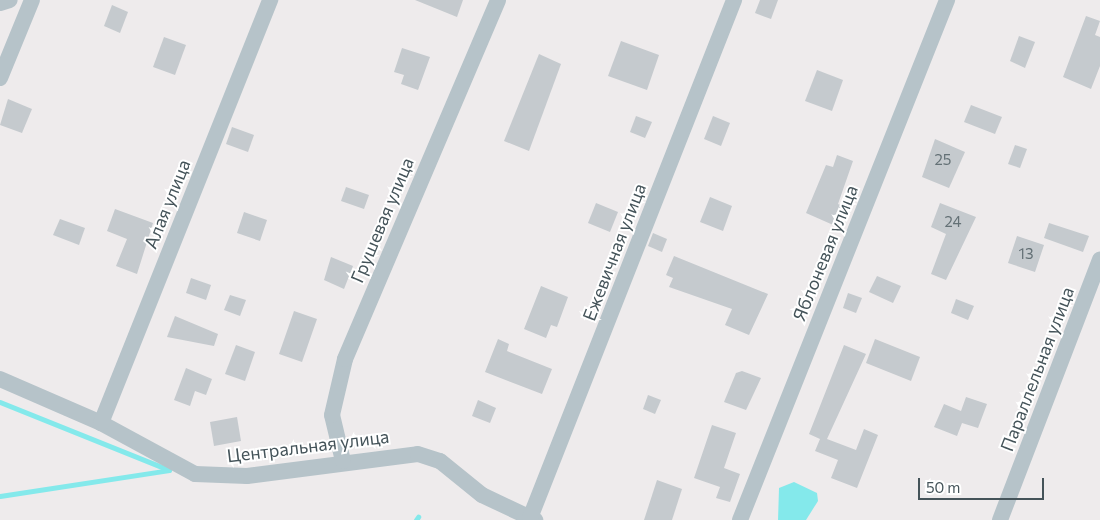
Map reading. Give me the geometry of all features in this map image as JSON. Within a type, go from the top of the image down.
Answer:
[{"type":"street","points":[[0,3],[10,0]]},
{"type":"street","points":[[0,78],[32,0]]},
{"type":"street","name":"Алая улица","points":[[101,423],[270,0]]},
{"type":"street","name":"Грушевая улица","points":[[343,461],[332,415],[345,359],[498,0]]},
{"type":"street","name":"Ежевичная улица","points":[[533,519],[734,0]]},
{"type":"street","name":"Яблоневая улица","points":[[740,520],[947,0]]},
{"type":"street","name":"Параллельная улица","points":[[1000,520],[1100,260]]},
{"type":"street","name":"Центральная улица","points":[[0,379],[101,423],[195,474],[247,476],[343,461],[418,454],[440,461],[482,495],[533,519]]},
{"type":"water","points":[[794,482],[817,493],[818,501],[806,520],[778,520],[779,488]]},
{"type":"building","points":[[415,0],[463,0],[457,17]]},
{"type":"building","points":[[760,0],[778,0],[771,19],[755,13]]},
{"type":"building","points":[[112,5],[128,12],[120,33],[104,26]]},
{"type":"building","points":[[1086,16],[1100,21],[1095,35],[1100,37],[1100,66],[1091,89],[1063,77]]},
{"type":"building","points":[[1019,36],[1035,42],[1025,68],[1010,61]]},
{"type":"building","points":[[164,37],[186,45],[175,75],[153,67]]},
{"type":"building","points":[[621,41],[659,55],[647,90],[608,76]]},
{"type":"building","points":[[402,48],[430,57],[418,90],[401,84],[404,75],[394,72]]},
{"type":"building","points":[[539,54],[561,64],[529,151],[504,141]]},
{"type":"building","points":[[817,70],[843,80],[832,111],[805,101]]},
{"type":"building","points":[[8,99],[32,109],[22,133],[0,125]]},
{"type":"building","points":[[971,105],[1002,117],[995,134],[964,122]]},
{"type":"building","points":[[636,116],[652,122],[645,138],[630,132]]},
{"type":"building","points":[[713,116],[730,123],[721,146],[704,139]]},
{"type":"building","points":[[232,127],[254,135],[248,152],[226,144]]},
{"type":"building","points":[[935,139],[965,152],[949,188],[922,177]]},
{"type":"building","points":[[1015,145],[1027,149],[1020,168],[1008,164]]},
{"type":"building","points":[[837,155],[853,161],[838,204],[849,209],[840,228],[806,213],[826,165],[833,167]]},
{"type":"building","points":[[346,187],[369,195],[364,209],[341,201]]},
{"type":"building","points":[[710,197],[732,206],[723,231],[700,222]]},
{"type":"building","points":[[596,203],[618,212],[610,232],[588,223]]},
{"type":"building","points":[[940,203],[976,217],[946,280],[931,274],[946,234],[931,227]]},
{"type":"building","points":[[115,209],[153,223],[137,274],[116,266],[127,239],[107,231]]},
{"type":"building","points":[[244,212],[267,220],[260,241],[237,233]]},
{"type":"building","points":[[60,219],[85,228],[79,245],[53,235]]},
{"type":"building","points":[[1049,223],[1089,236],[1083,252],[1044,238]]},
{"type":"building","points":[[653,233],[667,239],[662,252],[648,246]]},
{"type":"building","points":[[1017,236],[1044,245],[1035,272],[1008,263]]},
{"type":"building","points":[[674,256],[768,294],[749,335],[725,325],[732,309],[669,287],[673,278],[666,275]]},
{"type":"building","points":[[331,257],[353,266],[344,289],[324,280]]},
{"type":"building","points":[[877,276],[901,286],[893,303],[869,292]]},
{"type":"building","points":[[191,278],[211,285],[206,300],[186,293]]},
{"type":"building","points":[[541,286],[568,297],[557,327],[551,325],[546,338],[524,329]]},
{"type":"building","points":[[848,293],[862,298],[856,313],[843,308]]},
{"type":"building","points":[[230,295],[246,300],[240,316],[224,310]]},
{"type":"building","points":[[956,299],[974,306],[968,320],[951,313]]},
{"type":"building","points":[[294,311],[317,319],[302,362],[279,354]]},
{"type":"building","points":[[175,316],[218,334],[214,346],[167,337]]},
{"type":"building","points":[[498,339],[509,344],[507,351],[552,369],[542,394],[485,372]]},
{"type":"building","points":[[875,339],[920,357],[911,381],[866,363]]},
{"type":"building","points":[[236,345],[255,352],[245,381],[225,374]]},
{"type":"building","points":[[844,345],[866,354],[827,439],[856,450],[864,429],[878,435],[857,488],[831,478],[838,460],[815,451],[820,439],[809,434]]},
{"type":"building","points":[[186,368],[212,379],[206,395],[195,391],[190,406],[174,400]]},
{"type":"building","points":[[742,371],[761,378],[746,410],[724,402],[736,373]]},
{"type":"building","points":[[648,395],[661,400],[655,414],[643,409]]},
{"type":"building","points":[[966,397],[987,404],[978,428],[962,423],[957,436],[934,427],[944,404],[961,411]]},
{"type":"building","points":[[478,400],[496,408],[490,423],[472,416]]},
{"type":"building","points":[[237,417],[241,441],[214,446],[210,422]]},
{"type":"building","points":[[712,425],[736,433],[724,468],[740,474],[730,502],[716,498],[720,487],[694,478]]},
{"type":"building","points":[[657,480],[682,489],[672,520],[644,520]]},
{"type":"waterway","points":[[0,402],[169,470]]},
{"type":"waterway","points":[[0,496],[169,470]]}]
